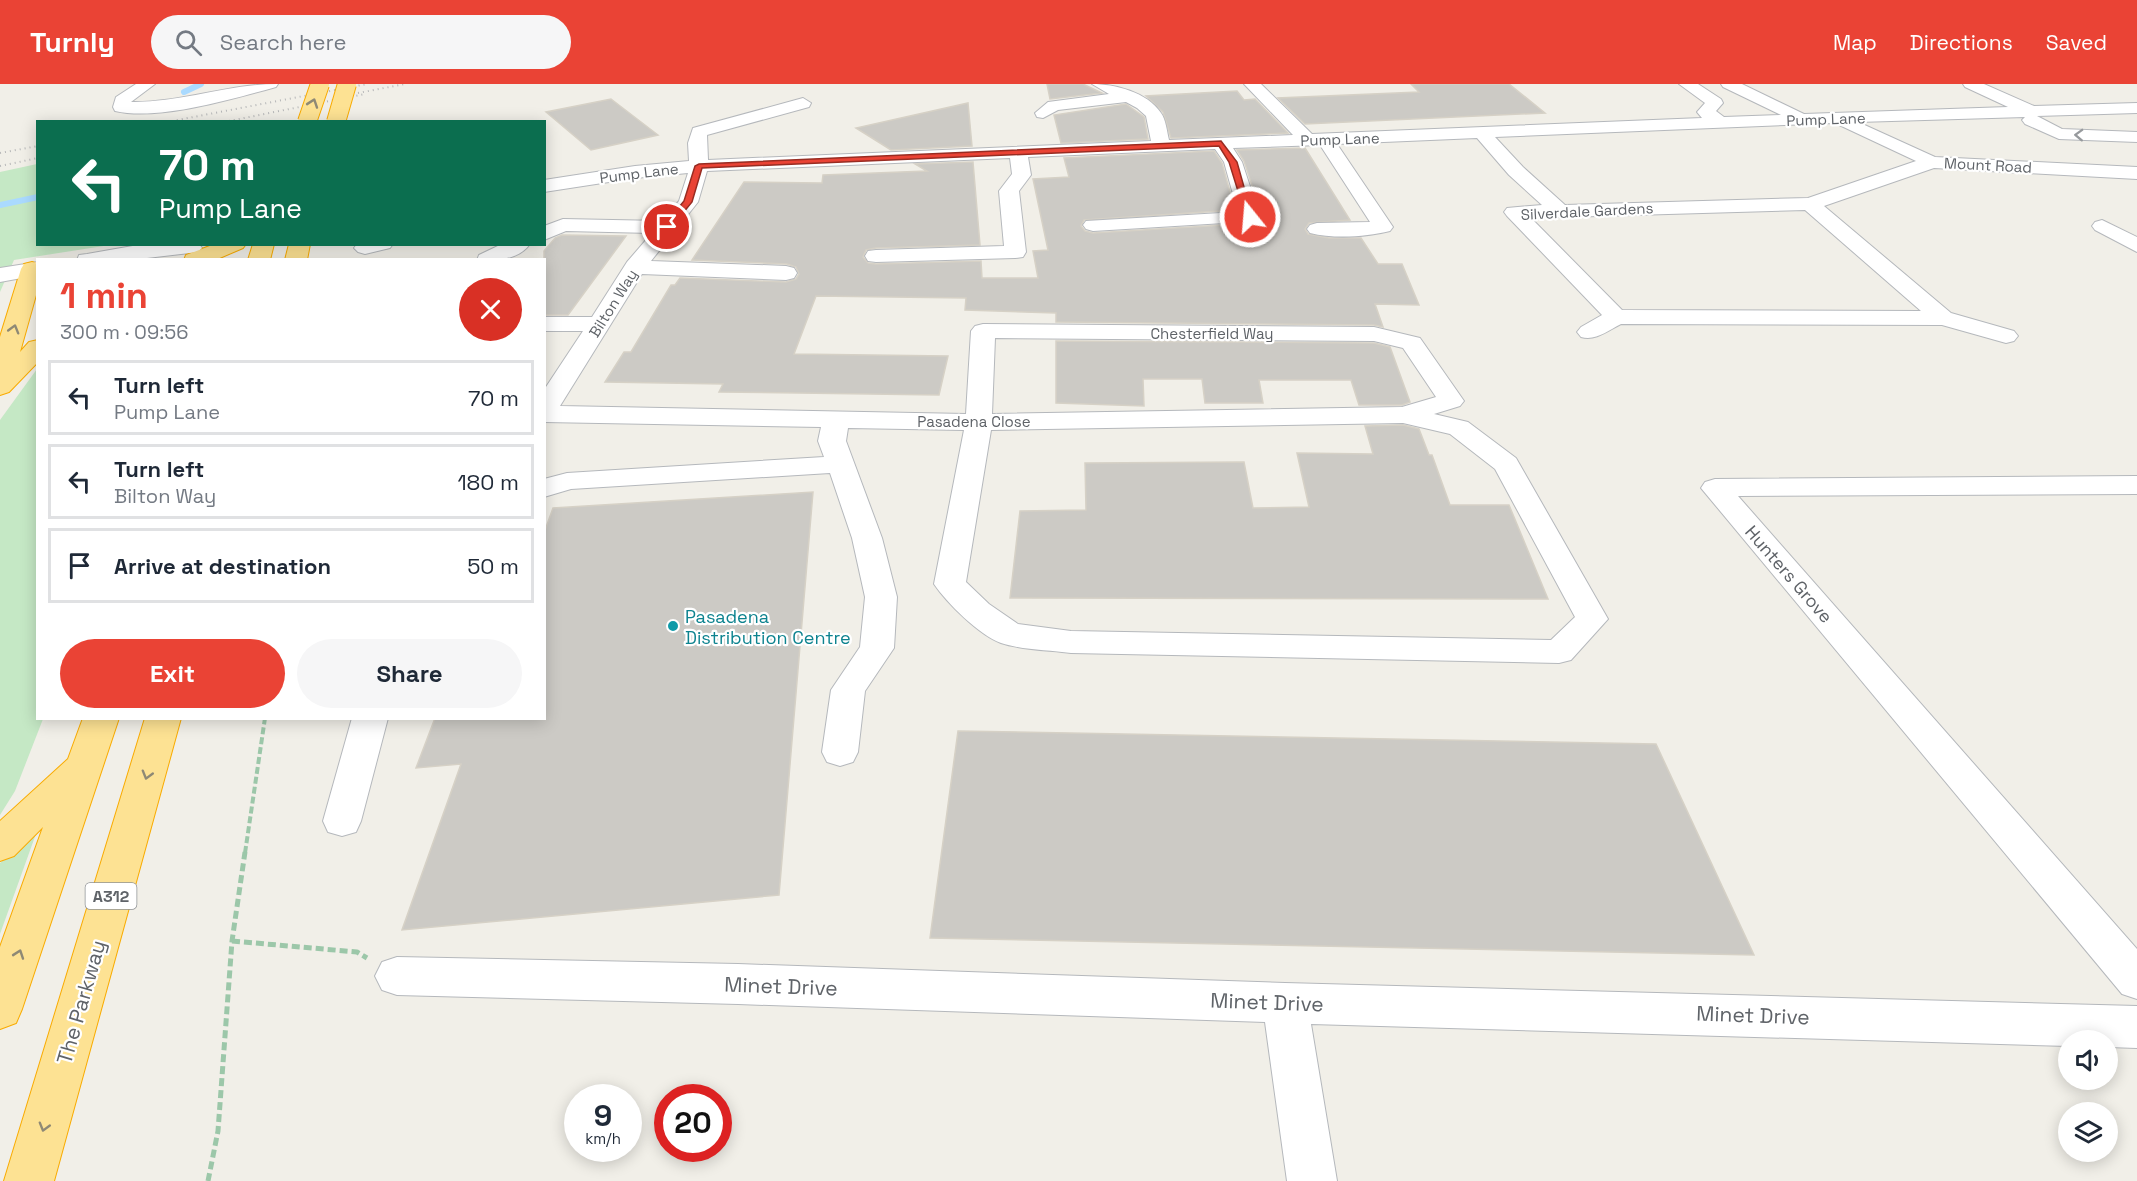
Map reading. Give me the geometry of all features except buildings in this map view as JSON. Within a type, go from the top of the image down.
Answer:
[{"type":"highway","points":[[308,120],[320,84]]},
{"type":"highway","points":[[337,120],[347,84]]},
{"type":"highway","points":[[190,251],[223,246]]},
{"type":"highway","points":[[1,386],[4,361],[34,275]]},
{"type":"highway","points":[[1,386],[36,349]]},
{"type":"highway","points":[[0,1009],[100,720]]},
{"type":"highway","name":"The Parkway","points":[[29,1181],[162,720]]},
{"type":"highway","points":[[0,845],[85,765]]},
{"type":"street","points":[[147,84],[122,101],[121,107],[136,108],[194,101],[270,84]]},
{"type":"street","points":[[1100,84],[1143,104],[1154,115],[1161,146]]},
{"type":"street","points":[[1252,84],[1317,140],[1383,226],[1359,230],[1317,229]]},
{"type":"street","points":[[1560,113],[1715,115],[1715,103],[1687,84]]},
{"type":"street","points":[[1729,84],[1804,119]]},
{"type":"street","points":[[1971,84],[2027,113],[2059,134],[2137,137]]},
{"type":"street","points":[[1043,113],[1054,106],[1128,97]]},
{"type":"street","name":"Bilton Way","points":[[546,410],[635,267],[688,202],[699,166],[697,142],[699,132],[803,103]]},
{"type":"street","name":"Pump Lane","points":[[546,186],[634,172],[699,166],[1482,133],[1715,115],[1804,119],[2137,108]]},
{"type":"street","points":[[1835,118],[1932,162]]},
{"type":"street","points":[[1482,133],[1516,171],[1559,210]]},
{"type":"street","points":[[1093,225],[1250,217],[1233,162],[1221,144]]},
{"type":"street","points":[[876,256],[1015,252],[1009,191],[1022,175],[1018,153]]},
{"type":"street","name":"Mount Road","points":[[1810,204],[1932,162],[2137,173]]},
{"type":"street","points":[[1810,204],[1943,318]]},
{"type":"street","name":"Silverdale Gardens","points":[[1616,317],[1514,212],[1810,204]]},
{"type":"street","points":[[546,233],[563,225],[667,227]]},
{"type":"street","points":[[2102,226],[2137,246]]},
{"type":"street","points":[[158,258],[206,246]]},
{"type":"street","points":[[491,258],[516,246]]},
{"type":"street","points":[[99,258],[155,249],[190,251]]},
{"type":"street","points":[[635,267],[786,273]]},
{"type":"street","points":[[0,275],[34,275]]},
{"type":"street","points":[[0,286],[34,275]]},
{"type":"street","points":[[1589,332],[1616,317],[1943,318],[2006,336]]},
{"type":"street","points":[[546,324],[600,324]]},
{"type":"street","name":"Chesterfield Way","points":[[979,422],[983,331],[1374,334],[1412,343],[1451,401],[1403,415]]},
{"type":"street","name":"Pasadena Close","points":[[546,413],[979,422],[1403,415]]},
{"type":"street","points":[[979,422],[950,584],[978,612],[1010,633],[1071,642],[1559,652],[1592,619],[1506,464],[1459,429],[1403,415]]},
{"type":"street","points":[[836,419],[832,441],[867,538],[881,597],[877,648],[848,690],[840,752]]},
{"type":"street","points":[[546,488],[567,481],[840,464]]},
{"type":"street","name":"Hunters Grove","points":[[2137,485],[1715,488],[2137,980]]},
{"type":"street","points":[[342,821],[369,720]]},
{"type":"street","name":"Minet Drive","points":[[397,976],[738,984],[1285,1003],[2137,1027]]},
{"type":"street","points":[[1285,1003],[1312,1181]]},
{"type":"path","points":[[208,1181],[219,1131],[232,941],[265,720]]},
{"type":"path","points":[[232,941],[357,952]]},
{"type":"green space","points":[[36,164],[36,246],[104,246],[14,260],[0,292],[0,172]]},
{"type":"green space","points":[[36,370],[36,720],[43,720],[15,791],[0,815],[0,420]]},
{"type":"green space","points":[[37,831],[0,934],[0,863]]},
{"type":"waterway","points":[[184,92],[201,84]]},
{"type":"waterway","points":[[0,205],[36,197]]},
{"type":"railway","points":[[178,120],[367,84]]},
{"type":"railway","points":[[358,93],[405,84]]},
{"type":"railway","points":[[234,120],[365,94]]},
{"type":"railway","points":[[0,153],[36,146]]},
{"type":"railway","points":[[0,166],[36,158]]},
{"type":"place","name":"Pasadena Distribution Centre","points":[[673,626]]},
{"type":"route","points":[[667,227],[688,202],[695,186],[699,166],[1221,144],[1233,162],[1250,217]]}]
